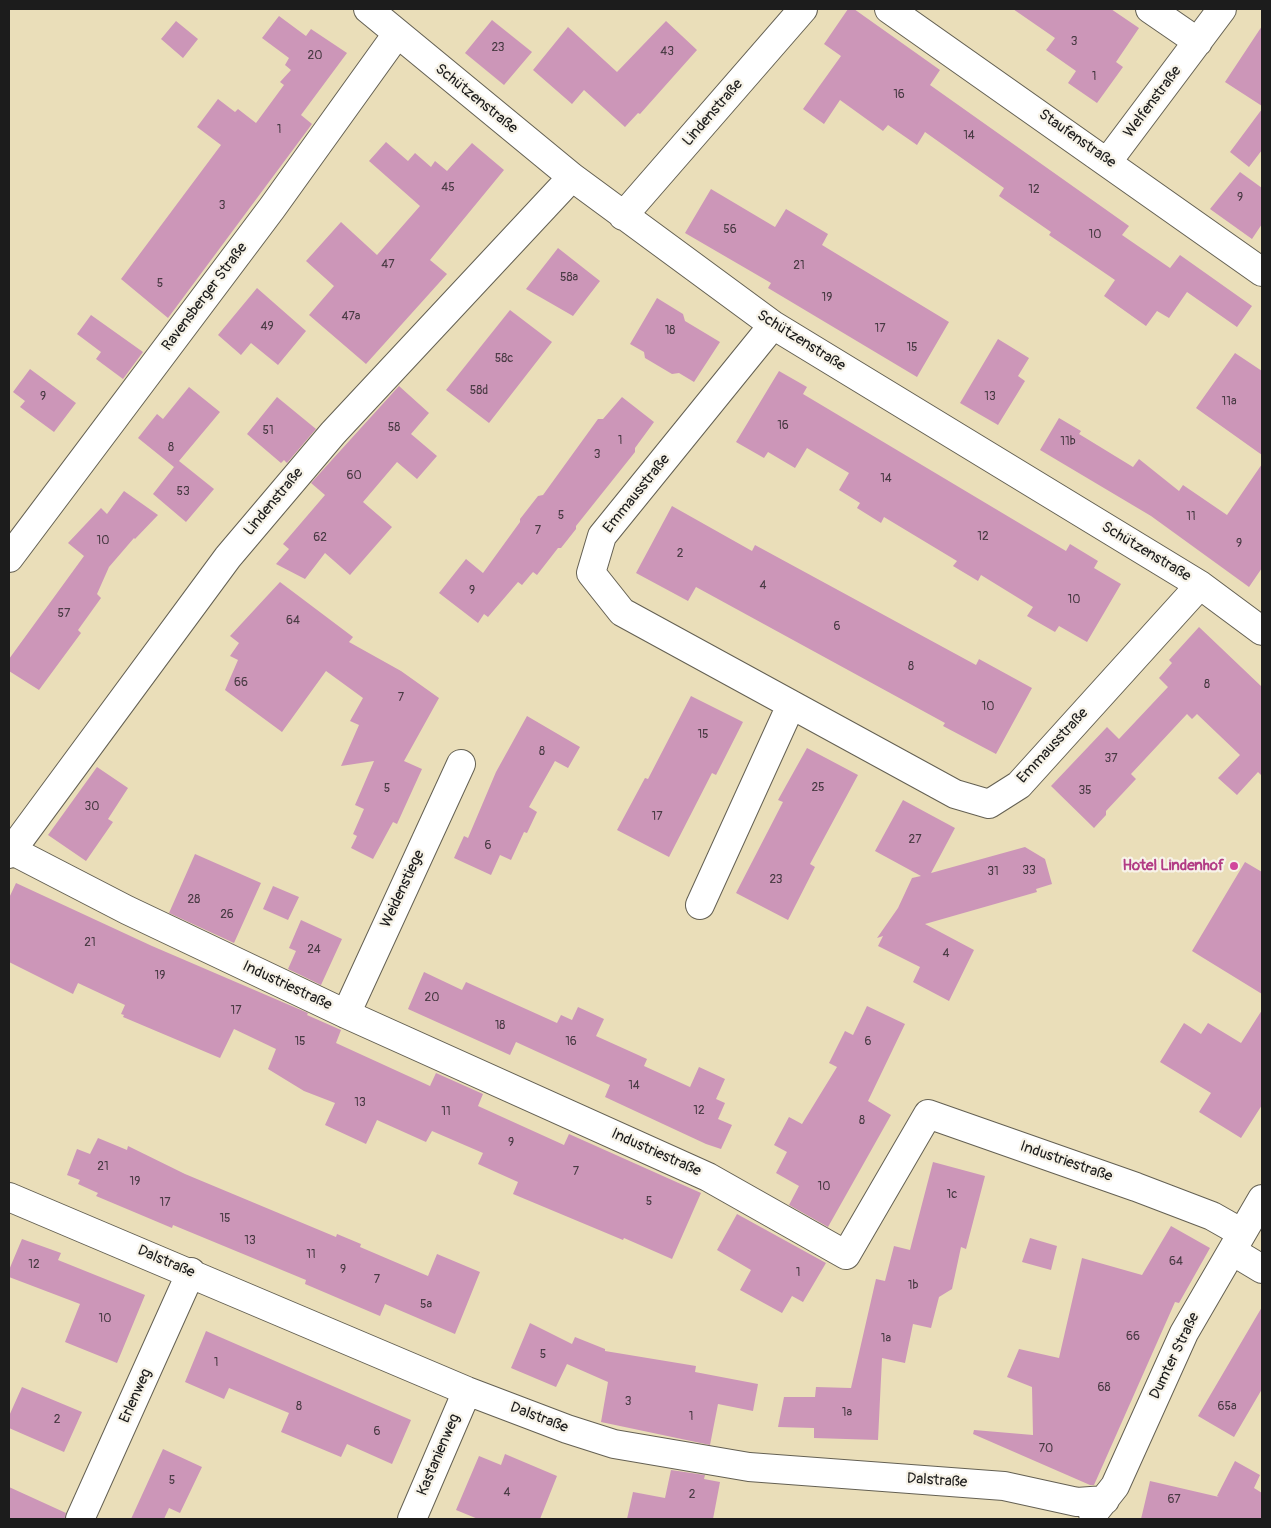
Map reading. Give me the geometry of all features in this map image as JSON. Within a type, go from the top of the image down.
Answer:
[{"type":"street","name":"Schützenstraße","points":[[368,9],[572,177],[773,325],[1200,585],[1262,631]]},
{"type":"street","name":"Lindenstraße","points":[[623,216],[803,9]]},
{"type":"street","name":"Staufenstraße","points":[[889,9],[1262,272]]},
{"type":"street","points":[[1150,9],[1198,42]]},
{"type":"street","name":"Welfenstraße","points":[[1108,162],[1222,9]]},
{"type":"street","name":"Ravensberger Straße","points":[[9,558],[272,208],[397,34]]},
{"type":"street","name":"Lindenstraße","points":[[10,851],[234,550],[333,433],[572,177]]},
{"type":"street","name":"Emmausstraße","points":[[773,325],[602,536],[591,573],[622,612],[955,794],[989,804],[1019,785],[1200,585]]},
{"type":"street","points":[[700,905],[791,705]]},
{"type":"street","name":"Weidenstiege","points":[[346,1014],[461,764]]},
{"type":"street","name":"Industriestraße","points":[[10,851],[127,910],[346,1014],[708,1177],[846,1256],[928,1114],[1136,1187],[1212,1216],[1237,1242]]},
{"type":"street","name":"Dalstraße","points":[[9,1197],[191,1272],[467,1391],[567,1429],[614,1444],[739,1466],[1004,1486],[1077,1502],[1100,1513]]},
{"type":"street","name":"Dumter Straße","points":[[1100,1513],[1115,1486],[1184,1333],[1262,1199]]},
{"type":"street","points":[[1237,1242],[1262,1269]]},
{"type":"street","name":"Erlenweg","points":[[80,1519],[191,1272]]},
{"type":"street","name":"Kastanienweg","points":[[412,1519],[467,1391]]},
{"type":"building","points":[[848,9],[854,9],[940,70],[930,85],[1129,226],[1122,235],[1170,268],[1180,255],[1252,306],[1237,327],[1187,292],[1169,318],[1157,311],[1146,326],[1104,296],[1115,280],[1049,235],[1051,232],[999,196],[1004,188],[925,132],[917,145],[888,125],[883,131],[840,100],[824,124],[803,109],[841,56],[824,44]]},
{"type":"building","points":[[1013,9],[1111,9],[1139,28],[1116,62],[1123,67],[1097,103],[1068,83],[1076,71],[1046,50],[1055,38]]},
{"type":"building","points":[[279,16],[306,36],[311,29],[347,53],[301,115],[312,124],[168,318],[121,279],[221,145],[197,127],[218,99],[235,112],[238,109],[256,123],[284,85],[280,82],[291,70],[285,65],[289,58],[262,38]]},
{"type":"building","points":[[492,20],[532,52],[504,85],[465,53]]},
{"type":"building","points":[[176,21],[198,39],[183,58],[161,39]]},
{"type":"building","points":[[666,21],[697,50],[640,114],[638,113],[625,127],[584,90],[572,104],[533,70],[568,27],[617,72]]},
{"type":"building","points":[[1262,26],[1262,106],[1225,82]]},
{"type":"building","points":[[1262,109],[1262,150],[1249,167],[1230,152]]},
{"type":"building","points":[[386,142],[408,161],[415,153],[431,167],[435,161],[447,171],[472,143],[504,170],[430,260],[447,274],[366,364],[309,315],[334,286],[306,261],[341,222],[377,255],[420,206],[369,161]]},
{"type":"building","points":[[1240,172],[1262,188],[1262,224],[1252,239],[1210,209]]},
{"type":"building","points":[[711,189],[775,227],[786,209],[828,234],[822,245],[949,322],[917,377],[768,288],[771,283],[685,233]]},
{"type":"building","points":[[558,248],[600,281],[573,316],[526,289]]},
{"type":"building","points":[[257,288],[306,331],[278,365],[251,343],[241,355],[218,335]]},
{"type":"building","points":[[657,298],[683,314],[685,321],[720,342],[694,382],[679,373],[672,374],[645,358],[644,352],[630,344]]},
{"type":"building","points":[[510,310],[552,342],[489,423],[446,390]]},
{"type":"building","points":[[91,315],[143,352],[123,379],[96,359],[101,352],[77,334]]},
{"type":"building","points":[[998,339],[1029,358],[1018,376],[1025,381],[998,425],[960,403]]},
{"type":"building","points":[[1235,353],[1262,371],[1262,455],[1196,408]]},
{"type":"building","points":[[30,369],[76,403],[54,432],[20,407],[25,401],[13,392]]},
{"type":"building","points":[[779,371],[807,387],[803,394],[1066,551],[1070,544],[1098,561],[1094,568],[1121,584],[1087,642],[1059,626],[1055,632],[1027,616],[1033,607],[981,575],[978,581],[953,566],[957,561],[884,517],[881,523],[857,508],[860,503],[839,490],[849,473],[807,448],[795,468],[768,452],[764,458],[736,442]]},
{"type":"building","points":[[399,386],[429,413],[411,434],[437,456],[417,479],[397,462],[363,502],[392,527],[350,575],[325,553],[305,579],[276,564],[289,549],[283,544],[325,495],[311,483]]},
{"type":"building","points":[[189,387],[220,412],[179,461],[214,489],[186,522],[153,494],[174,467],[138,438],[157,414],[163,419]]},
{"type":"building","points":[[277,397],[316,429],[287,463],[284,460],[281,463],[247,434]]},
{"type":"building","points":[[622,397],[654,422],[635,448],[635,452],[576,526],[576,529],[561,548],[558,548],[537,575],[533,572],[522,585],[518,582],[488,617],[484,614],[478,623],[439,593],[466,559],[483,573],[520,522],[520,519],[538,496],[543,495],[598,419],[603,419]]},
{"type":"building","points":[[1059,418],[1081,431],[1079,434],[1133,467],[1139,459],[1179,491],[1183,485],[1227,515],[1262,464],[1262,568],[1249,587],[1151,516],[1040,450]]},
{"type":"building","points":[[124,491],[158,515],[134,538],[109,567],[97,594],[101,598],[78,630],[81,633],[39,690],[9,671],[9,659],[84,556],[68,543],[101,508],[107,514]]},
{"type":"building","points":[[672,506],[752,551],[755,545],[976,665],[979,659],[1032,688],[996,754],[943,726],[945,723],[696,587],[688,601],[636,573]]},
{"type":"building","points":[[280,582],[353,637],[349,642],[401,671],[439,698],[404,761],[422,769],[397,824],[393,822],[373,859],[351,848],[357,836],[353,834],[364,809],[355,805],[374,761],[341,766],[359,725],[350,721],[363,698],[326,671],[282,732],[225,690],[238,660],[230,656],[239,643],[230,636]]},
{"type":"building","points":[[1199,627],[1262,687],[1262,776],[1258,772],[1237,795],[1218,778],[1240,755],[1197,714],[1192,719],[1187,714],[1131,774],[1136,779],[1106,811],[1106,815],[1094,828],[1051,786],[1107,727],[1119,739],[1168,687],[1159,678],[1172,663],[1169,660]]},
{"type":"building","points":[[691,696],[743,722],[716,775],[712,773],[669,857],[617,830],[645,778],[648,779]]},
{"type":"building","points":[[527,716],[580,747],[568,768],[555,761],[529,807],[537,812],[527,833],[524,832],[511,860],[500,855],[491,875],[454,858],[464,836],[468,838],[496,772]]},
{"type":"building","points":[[807,748],[858,775],[810,864],[815,867],[788,920],[736,893],[783,802],[778,800]]},
{"type":"building","points":[[97,767],[128,788],[108,819],[113,822],[86,861],[48,835]]},
{"type":"building","points":[[903,800],[955,828],[931,873],[1025,847],[1045,859],[1052,884],[1036,889],[1037,892],[925,924],[974,950],[949,1001],[913,982],[920,967],[878,946],[883,936],[877,938],[898,908],[912,878],[921,876],[875,851]]},
{"type":"building","points":[[195,854],[261,883],[234,943],[169,913]]},
{"type":"building","points":[[1245,862],[1262,872],[1262,994],[1192,951]]},
{"type":"building","points":[[16,883],[152,946],[308,1013],[307,1015],[341,1030],[336,1043],[430,1086],[436,1073],[483,1094],[478,1106],[564,1145],[569,1134],[701,1193],[672,1259],[513,1194],[518,1182],[478,1164],[483,1153],[432,1131],[426,1142],[377,1120],[366,1144],[325,1125],[335,1103],[304,1091],[268,1069],[276,1049],[234,1029],[220,1058],[123,1017],[124,1015],[121,1014],[125,1005],[78,983],[73,994],[9,962],[9,898]]},
{"type":"building","points":[[273,886],[299,897],[288,920],[263,909]]},
{"type":"building","points":[[301,920],[342,939],[321,985],[288,969],[296,951],[289,948]]},
{"type":"building","points":[[424,972],[462,990],[466,982],[557,1023],[561,1015],[572,1020],[578,1007],[604,1019],[596,1036],[647,1059],[644,1066],[690,1087],[699,1067],[725,1079],[716,1099],[725,1103],[718,1119],[732,1125],[721,1149],[706,1144],[605,1097],[610,1085],[516,1042],[510,1055],[408,1009]]},
{"type":"building","points":[[867,1006],[905,1024],[868,1101],[891,1115],[828,1227],[789,1205],[799,1186],[776,1173],[787,1152],[774,1145],[789,1117],[802,1124],[837,1067],[829,1063],[845,1031],[853,1035]]},
{"type":"building","points":[[1262,1010],[1262,1105],[1241,1138],[1199,1112],[1211,1093],[1160,1062],[1184,1023],[1201,1034],[1208,1023],[1241,1043]]},
{"type":"building","points":[[98,1138],[127,1150],[128,1146],[185,1174],[336,1237],[337,1234],[361,1244],[360,1247],[428,1276],[437,1254],[480,1272],[455,1334],[385,1304],[380,1316],[305,1284],[306,1280],[173,1225],[172,1228],[96,1196],[98,1193],[78,1184],[80,1180],[67,1175],[77,1149],[90,1154]]},
{"type":"building","points":[[933,1162],[985,1176],[966,1249],[961,1247],[952,1289],[939,1297],[931,1328],[913,1324],[905,1363],[882,1358],[878,1440],[814,1438],[814,1428],[778,1427],[784,1397],[815,1397],[816,1387],[851,1388],[876,1279],[885,1281],[894,1246],[910,1250]]},
{"type":"building","points":[[737,1214],[826,1263],[803,1302],[792,1296],[782,1313],[740,1290],[751,1270],[717,1250]]},
{"type":"building","points":[[1171,1226],[1210,1248],[1179,1303],[1175,1302],[1094,1485],[1090,1485],[973,1434],[974,1430],[1033,1435],[1032,1387],[1007,1377],[1019,1349],[1059,1358],[1082,1258],[1142,1275]]},
{"type":"building","points":[[1030,1238],[1057,1246],[1051,1270],[1022,1262]]},
{"type":"building","points":[[22,1239],[61,1253],[58,1260],[145,1295],[117,1363],[65,1342],[80,1304],[9,1277],[9,1270]]},
{"type":"building","points":[[1262,1307],[1262,1389],[1234,1437],[1198,1416]]},
{"type":"building","points":[[530,1323],[572,1344],[575,1337],[605,1349],[605,1351],[696,1366],[695,1372],[758,1384],[753,1411],[718,1404],[710,1445],[601,1422],[608,1382],[567,1364],[556,1387],[511,1368]]},
{"type":"building","points":[[206,1331],[411,1420],[392,1464],[347,1444],[341,1457],[281,1432],[289,1413],[229,1388],[224,1399],[185,1382]]},
{"type":"building","points":[[22,1387],[82,1412],[64,1452],[9,1428],[9,1416]]},
{"type":"building","points":[[163,1449],[202,1467],[180,1513],[169,1508],[164,1519],[131,1519]]},
{"type":"building","points":[[505,1454],[557,1476],[540,1519],[478,1519],[456,1510],[479,1456],[501,1465]]},
{"type":"building","points":[[1235,1461],[1260,1475],[1254,1488],[1262,1493],[1262,1519],[1141,1519],[1150,1481],[1219,1497],[1217,1496]]},
{"type":"building","points":[[671,1470],[705,1475],[704,1479],[720,1482],[713,1519],[627,1519],[633,1492],[665,1498]]},
{"type":"building","points":[[9,1487],[66,1513],[65,1519],[9,1519]]},
{"type":"place","name":"Hotel Lindenhof","points":[[1234,866]]}]
